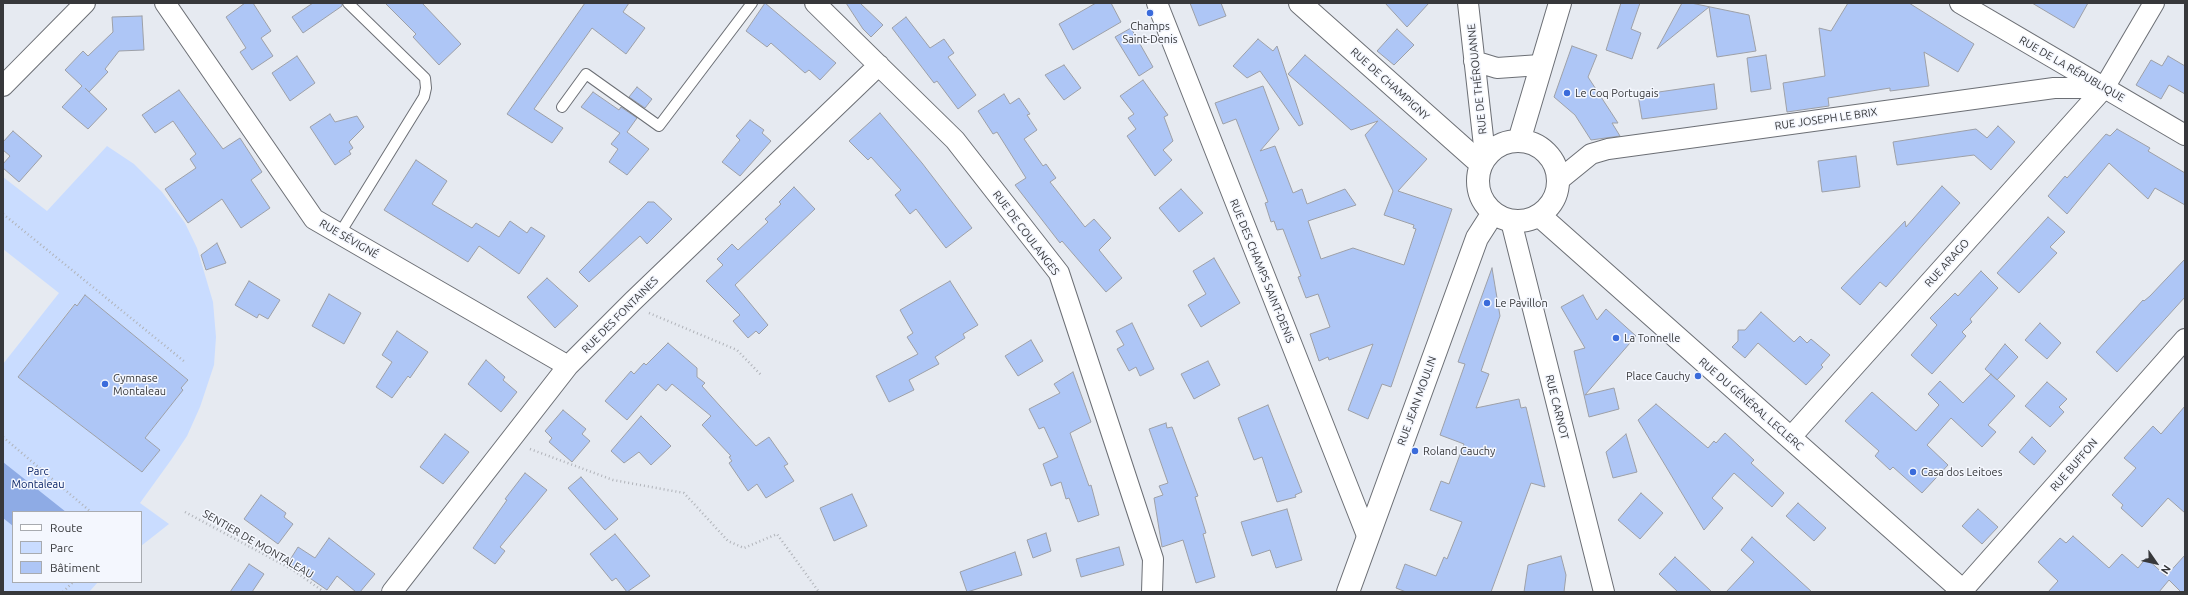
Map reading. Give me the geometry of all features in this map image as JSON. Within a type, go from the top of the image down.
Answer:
[{"type":"main road","name":"RUE DE CHAMPIGNY","points":[[1300,3],[1483,160]]},
{"type":"main road","points":[[1519,141],[1540,65],[1560,3]]},
{"type":"main road","points":[[1519,141],[1532,143],[1543,149],[1557,169],[1558,180],[1556,194],[1551,204],[1540,216],[1523,222],[1502,217],[1485,204],[1479,193],[1477,181],[1483,160],[1502,144],[1519,141]]},
{"type":"main road","name":"RUE DU GÉNÉRAL LECLERC","points":[[1540,216],[1963,591]]},
{"type":"main road","name":"RUE JEAN MOULIN","points":[[1348,592],[1477,238],[1502,217]]},
{"type":"street","points":[[3,86],[85,3]]},
{"type":"street","name":"RUE SÉVIGNÉ","points":[[165,3],[314,219],[568,366]]},
{"type":"street","name":"RUE DE COULANGES","points":[[814,3],[955,140],[1059,273],[1153,559],[1152,592]]},
{"type":"street","name":"RUE DES CHAMPS SAINT-DENIS","points":[[1157,3],[1368,538]]},
{"type":"street","name":"RUE DE THÉROUANNE","points":[[1468,3],[1483,160]]},
{"type":"street","name":"RUE DE LA RÉPUBLIQUE","points":[[1960,3],[2185,134]]},
{"type":"street","name":"RUE ARAGO","points":[[1790,438],[2104,88],[2154,3]]},
{"type":"street","points":[[1474,60],[1497,68],[1540,65]]},
{"type":"street","name":"RUE DES FONTAINES","points":[[392,592],[568,366],[633,301],[879,65]]},
{"type":"street","name":"RUE JOSEPH LE BRIX","points":[[1558,180],[1591,154],[1608,149],[2054,88],[2104,88]]},
{"type":"street","name":"RUE CARNOT","points":[[1502,217],[1604,592]]},
{"type":"street","name":"RUE BUFFON","points":[[1963,591],[2185,339]]},
{"type":"lane","points":[[340,233],[424,97],[426,88],[425,78],[348,3]]},
{"type":"lane","points":[[562,107],[586,74],[659,126],[752,3]]},
{"type":"path","points":[[3,214],[185,362]]},
{"type":"path","points":[[633,301],[652,315],[737,350],[761,375]]},
{"type":"path","points":[[3,437],[91,511]]},
{"type":"path","points":[[509,441],[613,480],[684,493],[728,541],[744,548],[777,534],[819,592]]},
{"type":"path","name":"SENTIER DE MONTALEAU","points":[[185,512],[292,570],[324,592]]},
{"type":"path","points":[[63,592],[72,583]]},
{"type":"green space","name":"Parc Montaleau","points":[[107,146],[134,164],[162,192],[185,223],[197,248],[213,302],[216,337],[214,365],[200,407],[187,436],[140,503],[169,524],[142,545],[142,511],[12,511],[12,583],[97,583],[89,592],[3,592],[3,364],[59,293],[3,249],[3,177],[47,211]],"holes":[[[85,295],[188,380],[181,388],[183,390],[145,438],[160,450],[142,472],[18,377],[74,304],[77,306]]]},
{"type":"water","points":[[3,462],[65,511],[12,511],[12,525],[3,518]]},
{"type":"building","points":[[245,3],[253,3],[271,31],[261,38],[273,56],[252,70],[240,52],[246,48],[226,17]]},
{"type":"building","points":[[313,3],[342,3],[342,6],[303,33],[292,17]]},
{"type":"building","points":[[385,3],[422,3],[461,44],[439,65],[413,37],[416,34]]},
{"type":"building","points":[[585,3],[629,3],[623,12],[645,28],[626,54],[592,28],[534,109],[563,128],[552,143],[507,114]]},
{"type":"building","points":[[765,3],[836,63],[820,80],[809,70],[805,73],[771,43],[767,47],[746,31]]},
{"type":"building","points":[[846,3],[860,3],[883,25],[871,37],[863,29]]},
{"type":"building","points":[[1096,3],[1111,3],[1121,22],[1073,50],[1059,24]]},
{"type":"building","points":[[1190,3],[1221,3],[1226,16],[1199,26]]},
{"type":"building","points":[[1385,3],[1429,3],[1407,27]]},
{"type":"building","points":[[1621,3],[1640,3],[1631,29],[1641,33],[1632,59],[1606,50]]},
{"type":"building","points":[[1682,3],[1691,3],[1749,15],[1756,51],[1717,57],[1709,7],[1657,49]]},
{"type":"building","points":[[1848,3],[1909,3],[1974,44],[1958,72],[1924,52],[1929,86],[1890,91],[1890,88],[1828,98],[1829,106],[1787,112],[1783,83],[1825,76],[1819,28],[1831,31]]},
{"type":"building","points":[[2032,3],[2088,3],[2074,28]]},
{"type":"building","points":[[142,16],[144,50],[119,51],[105,69],[108,72],[89,92],[107,109],[88,129],[62,107],[82,86],[65,70],[83,51],[88,56],[113,32],[112,17]]},
{"type":"building","points":[[906,17],[930,48],[944,39],[954,53],[948,57],[976,95],[958,109],[937,81],[934,83],[892,28]]},
{"type":"building","points":[[1131,28],[1153,67],[1139,76],[1115,37]]},
{"type":"building","points":[[1397,29],[1414,45],[1394,65],[1377,51]]},
{"type":"building","points":[[1258,39],[1273,51],[1277,46],[1303,124],[1299,126],[1260,71],[1247,78],[1233,66]]},
{"type":"building","points":[[1572,46],[1597,55],[1588,77],[1618,123],[1612,123],[1620,136],[1591,140],[1575,115],[1554,97]]},
{"type":"building","points":[[1305,55],[1427,159],[1398,191],[1452,209],[1391,387],[1382,384],[1368,419],[1348,410],[1373,344],[1329,360],[1328,357],[1319,361],[1310,334],[1330,327],[1318,294],[1306,298],[1298,277],[1301,276],[1283,229],[1277,230],[1274,221],[1271,222],[1265,203],[1268,202],[1236,119],[1223,124],[1215,103],[1263,86],[1279,129],[1260,151],[1275,146],[1293,193],[1302,189],[1307,204],[1345,189],[1356,205],[1308,221],[1321,259],[1353,248],[1404,265],[1416,229],[1413,228],[1414,225],[1384,215],[1393,191],[1365,135],[1378,121],[1351,130],[1288,74]]},
{"type":"building","points":[[1766,55],[1771,89],[1751,92],[1747,58]]},
{"type":"building","points":[[297,56],[315,83],[290,101],[272,73]]},
{"type":"building","points":[[2168,56],[2185,66],[2185,94],[2169,85],[2161,99],[2136,85],[2151,60],[2162,66]]},
{"type":"building","points":[[1064,65],[1081,88],[1064,100],[1045,75]]},
{"type":"building","points":[[1143,80],[1168,115],[1164,117],[1173,141],[1163,150],[1172,160],[1155,176],[1127,136],[1136,129],[1128,118],[1134,114],[1120,96]]},
{"type":"building","points":[[1714,84],[1717,109],[1642,119],[1638,95]]},
{"type":"building","points":[[637,87],[652,99],[645,108],[629,97]]},
{"type":"building","points":[[179,90],[223,149],[240,138],[262,172],[251,180],[270,208],[241,228],[222,199],[188,223],[165,189],[196,168],[190,159],[196,154],[173,121],[155,133],[142,115]]},
{"type":"building","points":[[593,92],[619,110],[621,107],[637,118],[627,132],[649,149],[627,175],[609,162],[618,149],[611,144],[620,133],[581,107]]},
{"type":"building","points":[[1004,94],[1010,104],[1019,98],[1030,114],[1027,115],[1037,130],[1024,139],[1043,166],[1046,164],[1056,178],[1050,182],[1085,227],[1094,219],[1111,238],[1099,250],[1122,278],[1106,292],[1062,241],[1060,243],[1015,185],[1026,178],[997,132],[993,134],[978,111]]},
{"type":"building","points":[[880,113],[922,163],[972,228],[946,248],[916,209],[910,214],[895,195],[901,190],[871,157],[868,160],[849,141]]},
{"type":"building","points":[[330,114],[335,122],[357,116],[364,127],[349,142],[353,148],[349,151],[351,154],[335,165],[310,127]]},
{"type":"building","points":[[750,120],[764,130],[762,133],[771,141],[740,176],[722,162],[740,140],[736,136]]},
{"type":"building","points":[[1998,126],[2015,142],[1991,170],[1974,155],[1897,165],[1893,142],[1976,129],[1987,138]]},
{"type":"building","points":[[2117,129],[2150,148],[2148,151],[2185,173],[2185,205],[2155,188],[2148,199],[2109,163],[2067,214],[2048,196],[2065,176],[2067,178],[2106,134],[2110,136]]},
{"type":"building","points":[[13,131],[42,156],[19,182],[3,168],[3,164],[10,156],[3,150],[3,142]]},
{"type":"building","points":[[1856,156],[1860,187],[1822,192],[1818,161]]},
{"type":"building","points":[[416,160],[447,181],[432,204],[472,228],[476,223],[499,237],[510,221],[527,233],[531,227],[545,236],[519,274],[479,246],[468,262],[384,210]]},
{"type":"building","points":[[1942,186],[1960,203],[1886,287],[1880,282],[1860,305],[1841,288],[1905,221],[1906,227]]},
{"type":"building","points":[[794,187],[815,209],[735,285],[768,325],[759,334],[756,331],[748,338],[733,321],[740,315],[706,281],[723,265],[717,259],[732,244],[738,250],[768,222],[765,219],[781,204],[779,202]]},
{"type":"building","points":[[1181,189],[1203,213],[1179,232],[1159,208]]},
{"type":"building","points":[[648,202],[654,202],[672,219],[647,244],[640,236],[589,282],[579,272]]},
{"type":"building","points":[[2048,217],[2065,232],[2050,247],[2057,253],[2019,293],[1997,273]]},
{"type":"building","points":[[217,243],[226,263],[206,270],[201,255]]},
{"type":"building","points":[[1214,258],[1240,303],[1201,327],[1188,305],[1206,294],[1193,271]]},
{"type":"building","points":[[2185,259],[2185,297],[2117,372],[2096,352],[2143,300],[2144,301],[2150,296]]},
{"type":"building","points":[[1492,268],[1500,316],[1481,371],[1489,374],[1476,408],[1519,399],[1521,408],[1526,407],[1545,487],[1531,483],[1491,592],[1406,592],[1396,588],[1405,564],[1436,576],[1444,557],[1447,559],[1462,522],[1430,510],[1441,481],[1449,484],[1464,444],[1440,435],[1465,364],[1458,362]]},
{"type":"building","points":[[1981,271],[1998,288],[1970,319],[1972,322],[1962,332],[1966,336],[1932,374],[1911,355],[1937,325],[1930,318],[1955,293],[1958,296]]},
{"type":"building","points":[[547,278],[578,306],[555,328],[527,297]]},
{"type":"building","points":[[249,281],[280,300],[268,319],[259,314],[257,318],[235,305]]},
{"type":"building","points":[[950,281],[978,325],[963,334],[965,338],[935,357],[939,364],[909,380],[914,390],[889,402],[876,376],[918,354],[907,337],[913,333],[900,310]]},
{"type":"building","points":[[329,294],[361,313],[344,344],[312,326]]},
{"type":"building","name":"Gymnase Montaleau","points":[[85,295],[188,380],[181,388],[183,390],[145,438],[160,450],[142,472],[18,377],[75,304],[77,306]]},
{"type":"building","points":[[1583,295],[1597,320],[1606,309],[1636,336],[1585,395],[1614,388],[1619,409],[1589,417],[1574,351],[1585,348],[1561,307]]},
{"type":"building","points":[[1761,312],[1794,342],[1800,336],[1807,343],[1811,339],[1830,355],[1821,365],[1823,367],[1806,385],[1758,343],[1745,358],[1732,347],[1738,341],[1738,330],[1745,330]]},
{"type":"building","points":[[1132,323],[1154,369],[1140,376],[1136,367],[1129,371],[1117,349],[1124,345],[1116,331]]},
{"type":"building","points":[[2040,323],[2061,343],[2047,359],[2025,340]]},
{"type":"building","points":[[397,331],[428,352],[410,378],[408,376],[392,398],[376,387],[392,362],[382,355]]},
{"type":"building","points":[[1031,340],[1043,361],[1018,376],[1005,356]]},
{"type":"building","points":[[668,343],[697,368],[697,377],[705,383],[702,386],[756,446],[769,437],[788,464],[784,466],[794,481],[766,498],[757,484],[748,491],[729,463],[732,461],[729,457],[731,456],[702,425],[711,416],[672,384],[666,391],[658,384],[627,420],[605,401],[631,371],[634,374],[644,363],[646,365]]},
{"type":"building","points":[[2005,344],[2018,357],[1997,380],[1985,369]]},
{"type":"building","points":[[486,360],[505,377],[503,380],[517,392],[501,412],[468,384]]},
{"type":"building","points":[[1208,361],[1220,385],[1194,399],[1181,374]]},
{"type":"building","points":[[1073,372],[1091,422],[1070,433],[1089,486],[1091,485],[1099,515],[1078,522],[1069,498],[1066,499],[1061,482],[1051,486],[1043,464],[1058,457],[1044,427],[1039,429],[1029,409],[1060,393],[1054,384]]},
{"type":"building","points":[[1991,374],[2015,396],[1988,425],[1996,432],[1982,447],[1951,418],[1927,445],[1948,465],[1922,493],[1893,467],[1890,470],[1875,456],[1879,451],[1845,421],[1872,392],[1916,431],[1939,405],[1928,394],[1940,381],[1963,403]]},
{"type":"building","points":[[2047,382],[2067,399],[2059,407],[2064,412],[2050,427],[2025,406]]},
{"type":"building","points":[[1656,404],[1708,448],[1714,441],[1716,443],[1725,433],[1754,460],[1751,463],[1784,493],[1772,507],[1734,473],[1712,498],[1723,508],[1704,530],[1638,420]]},
{"type":"building","points":[[1268,405],[1302,492],[1295,495],[1296,497],[1277,502],[1262,457],[1254,460],[1238,418]]},
{"type":"building","points":[[2185,406],[2185,513],[2168,498],[2142,527],[2121,508],[2123,505],[2112,495],[2136,468],[2124,458],[2153,426],[2161,434]]},
{"type":"building","points":[[563,410],[586,429],[582,434],[590,441],[572,462],[549,442],[552,438],[545,431]]},
{"type":"building","points":[[641,416],[671,446],[651,465],[639,452],[624,463],[611,451]]},
{"type":"building","points":[[1166,423],[1167,428],[1172,427],[1198,496],[1195,497],[1206,533],[1203,534],[1215,577],[1196,583],[1183,540],[1162,547],[1154,498],[1163,495],[1159,486],[1168,483],[1149,429]]},
{"type":"building","points":[[445,434],[469,452],[443,484],[420,467]]},
{"type":"building","points":[[1626,434],[1637,472],[1613,478],[1606,452]]},
{"type":"building","points":[[2032,437],[2046,451],[2034,465],[2019,452]]},
{"type":"building","points":[[525,473],[547,490],[500,547],[505,551],[495,564],[473,548],[507,500],[505,499]]},
{"type":"building","points":[[581,477],[618,519],[605,530],[568,488]]},
{"type":"building","points":[[1641,493],[1663,513],[1640,539],[1618,520]]},
{"type":"building","points":[[852,494],[867,526],[834,541],[820,508]]},
{"type":"building","points":[[261,495],[286,513],[284,517],[293,524],[278,544],[244,519]]},
{"type":"building","points":[[1798,503],[1826,528],[1814,541],[1786,516]]},
{"type":"building","points":[[1287,509],[1302,560],[1276,568],[1270,550],[1252,556],[1241,522]]},
{"type":"building","points":[[1978,509],[1998,527],[1982,544],[1962,526]]},
{"type":"building","points":[[1046,533],[1051,551],[1033,558],[1027,540]]},
{"type":"building","points":[[615,534],[650,576],[627,592],[616,578],[612,581],[590,554]]},
{"type":"building","points":[[2073,536],[2109,568],[2122,554],[2138,568],[2146,558],[2166,576],[2185,555],[2185,592],[2181,592],[2169,580],[2159,592],[2048,592],[2058,581],[2038,562],[2060,538],[2066,543]]},
{"type":"building","points":[[1752,537],[1812,592],[1726,592],[1754,562],[1741,550]]},
{"type":"building","points":[[329,538],[375,574],[360,592],[356,592],[337,576],[327,590],[288,563],[298,547],[315,558]]},
{"type":"building","points":[[1119,547],[1124,565],[1081,577],[1076,559]]},
{"type":"building","points":[[1015,552],[1022,575],[967,592],[960,572]]},
{"type":"building","points":[[1561,556],[1566,575],[1564,592],[1524,592],[1528,565]]},
{"type":"building","points":[[1675,557],[1712,592],[1678,592],[1659,574]]},
{"type":"building","points":[[249,564],[264,574],[252,592],[230,592]]},
{"type":"place","name":"Champs Saint-Denis","points":[[1150,13]]},
{"type":"place","name":"Le Coq Portugais","points":[[1567,93]]},
{"type":"place","name":"Le Pavillon","points":[[1487,303]]},
{"type":"place","name":"La Tonnelle","points":[[1616,338]]},
{"type":"place","name":"Place Cauchy","points":[[1698,376]]},
{"type":"place","name":"Gymnase Montaleau","points":[[105,384]]},
{"type":"place","name":"Roland Cauchy","points":[[1415,451]]},
{"type":"place","name":"Casa dos Leitoes","points":[[1913,472]]}]
